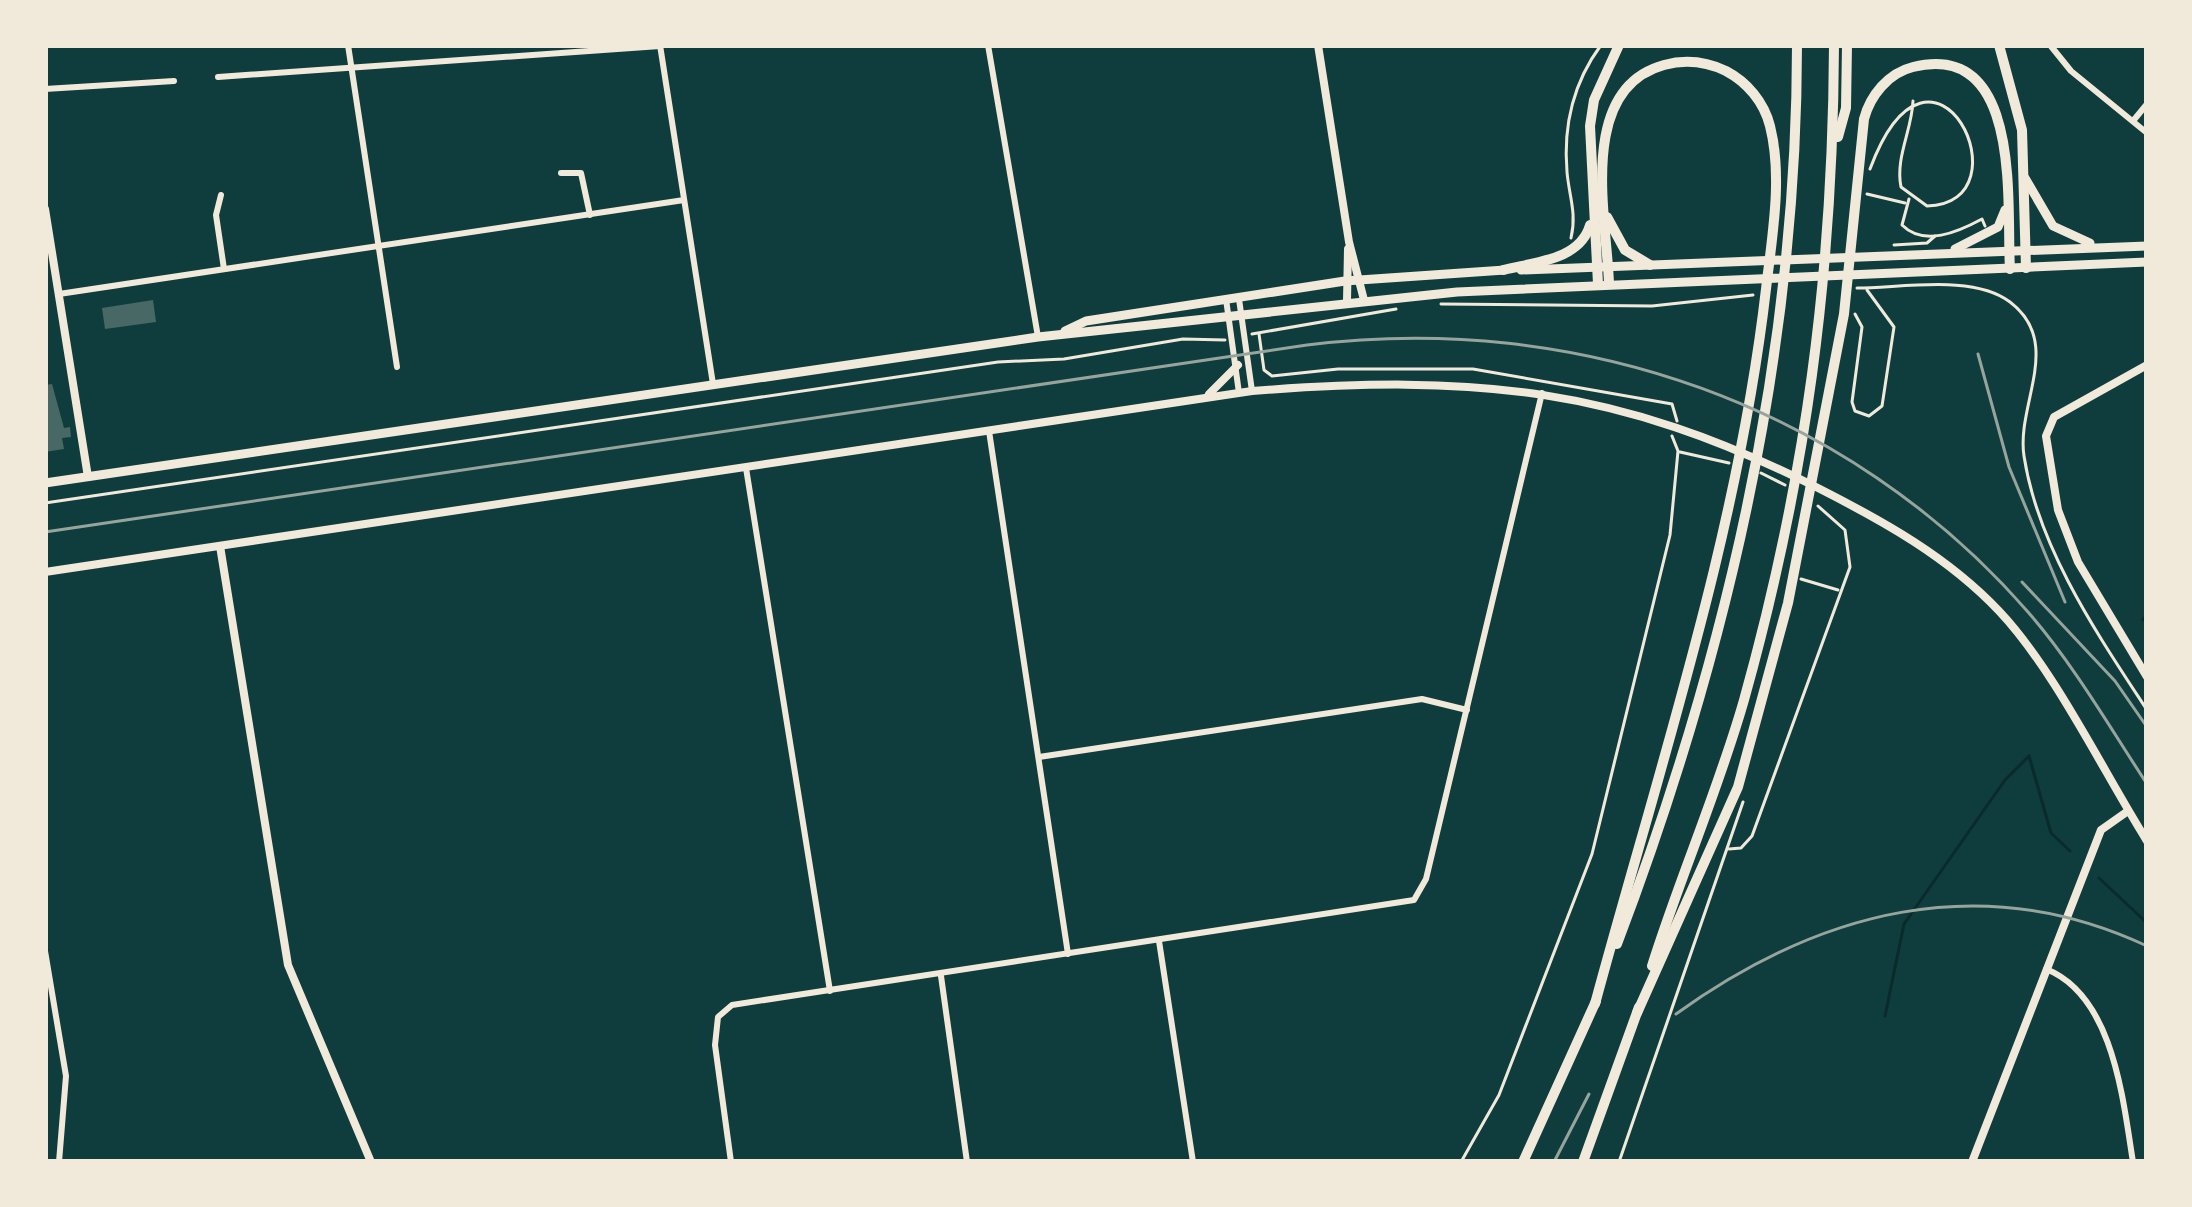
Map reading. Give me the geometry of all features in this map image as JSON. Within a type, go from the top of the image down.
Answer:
[{"type":"highway","points":[[1603,284],[1590,126],[1606,66],[1619,45]]},
{"type":"highway","points":[[1523,1162],[1594,1004],[1671,802],[1734,581],[1778,318],[1798,45]]},
{"type":"highway","points":[[1583,1162],[1743,704],[1789,510],[1813,386],[1830,226],[1834,45]]},
{"type":"highway","points":[[1834,154],[1846,108],[1847,45]]},
{"type":"highway","points":[[2000,45],[2020,118],[2026,268]]},
{"type":"highway","points":[[1503,270],[1570,252],[1586,239],[1598,211],[1605,144],[1616,103],[1650,70],[1698,61],[1747,85],[1770,122],[1775,152],[1773,227],[1757,369],[1734,484],[1594,1004]]},
{"type":"highway","points":[[1637,1013],[1738,788],[1806,520],[1846,313],[1860,139],[1867,106],[1885,82],[1918,65],[1956,70],[1988,95],[2000,118],[2010,269]]},
{"type":"highway","points":[[2020,168],[2038,206],[2056,229],[2109,247]]},
{"type":"highway","points":[[1950,251],[2003,220],[2008,199]]},
{"type":"highway","points":[[1598,211],[1625,250],[1650,265]]},
{"type":"highway","points":[[1060,334],[1086,321],[1345,281],[1503,270],[2147,245]]},
{"type":"highway","points":[[45,483],[1038,337],[1088,335],[1364,300],[1603,284],[2147,262]]},
{"type":"street","points":[[348,45],[397,367]]},
{"type":"street","points":[[988,45],[1038,337]]},
{"type":"street","points":[[1318,45],[1349,242],[1364,300]]},
{"type":"street","points":[[2050,45],[2071,70],[2147,133]]},
{"type":"street","points":[[218,77],[660,46],[713,384]]},
{"type":"street","points":[[45,89],[173,81]]},
{"type":"street","points":[[2133,122],[2147,104]]},
{"type":"street","points":[[561,173],[581,173],[590,214]]},
{"type":"street","points":[[221,195],[216,215],[224,269]]},
{"type":"street","points":[[59,293],[683,200]]},
{"type":"street","points":[[45,209],[88,477]]},
{"type":"street","points":[[1347,302],[1349,242]]},
{"type":"street","points":[[1238,297],[1252,391]]},
{"type":"street","points":[[1226,299],[1239,393]]},
{"type":"street","points":[[1202,398],[1238,365]]},
{"type":"street","points":[[2147,365],[2054,417],[2046,436],[2058,510],[2078,562],[2147,677]]},
{"type":"street","points":[[45,572],[1252,391],[1392,381],[1543,393],[1588,401],[1726,443],[1890,525],[2000,611],[2147,841]]},
{"type":"street","points":[[731,1162],[715,1045],[718,1017],[732,1005],[1414,900],[1426,879],[1543,393]]},
{"type":"street","points":[[989,431],[1069,954]]},
{"type":"street","points":[[746,468],[830,991]]},
{"type":"street","points":[[220,546],[287,965],[371,1162]]},
{"type":"street","points":[[1039,757],[1421,699],[1467,710]]},
{"type":"street","points":[[1972,1162],[2101,830],[2128,811]]},
{"type":"street","points":[[1159,941],[1193,1162]]},
{"type":"street","points":[[45,951],[66,1076],[58,1162]]},
{"type":"street","points":[[2046,969],[2072,988],[2116,1059],[2133,1162]]},
{"type":"street","points":[[940,974],[967,1162]]},
{"type":"path","points":[[1570,252],[1566,247],[1576,216],[1567,172],[1567,130],[1573,94],[1601,45]]},
{"type":"path","points":[[1913,100],[1899,176],[1910,197],[1940,206],[1962,189],[1970,169],[1969,116]]},
{"type":"path","points":[[1887,116],[1865,193],[1906,204]]},
{"type":"path","points":[[1910,197],[1901,219],[1906,230],[1935,235]]},
{"type":"path","points":[[1884,248],[1927,243],[1935,235],[1982,219],[1988,232]]},
{"type":"path","points":[[1846,313],[1858,316],[1862,327],[1853,407],[1869,416],[1882,406],[1894,327],[1867,288],[1980,288],[2007,299],[2025,321],[2038,355],[2028,410]]},
{"type":"path","points":[[1432,305],[1652,306],[1754,295]]},
{"type":"path","points":[[1246,336],[1414,306]]},
{"type":"path","points":[[45,503],[998,362],[1064,359],[1183,339],[1234,339]]},
{"type":"path","points":[[1461,1162],[1499,1094],[1592,854],[1670,535],[1678,452]]},
{"type":"path","points":[[1727,849],[1742,848],[1752,836],[1840,591],[1851,549],[1839,522],[1818,506]]},
{"type":"path","points":[[1800,579],[1840,591]]},
{"type":"building","points":[[153,300],[156,322],[105,329],[102,308]]},
{"type":"building","points":[[52,384],[71,437],[62,438],[64,449],[45,452],[45,385]]},
{"type":"waterway","points":[[2143,620],[2147,614]]},
{"type":"waterway","points":[[2029,756],[2051,833],[2070,851]]},
{"type":"waterway","points":[[1885,1016],[1904,924],[2005,780],[2029,756]]},
{"type":"waterway","points":[[2099,878],[2147,923]]},
{"type":"railway","points":[[45,532],[1307,345],[1408,338],[1508,343],[1606,360],[1701,388],[1792,428],[1877,478],[1956,540],[2028,612],[2076,674],[2147,784]]},
{"type":"railway","points":[[1978,354],[2009,467],[2065,602]]},
{"type":"railway","points":[[2022,582],[2115,681],[2147,727]]},
{"type":"railway","points":[[1676,1014],[1786,949],[1902,912],[1962,906],[2023,909],[2085,922],[2147,946]]},
{"type":"railway","points":[[1554,1162],[1589,1094]]}]
